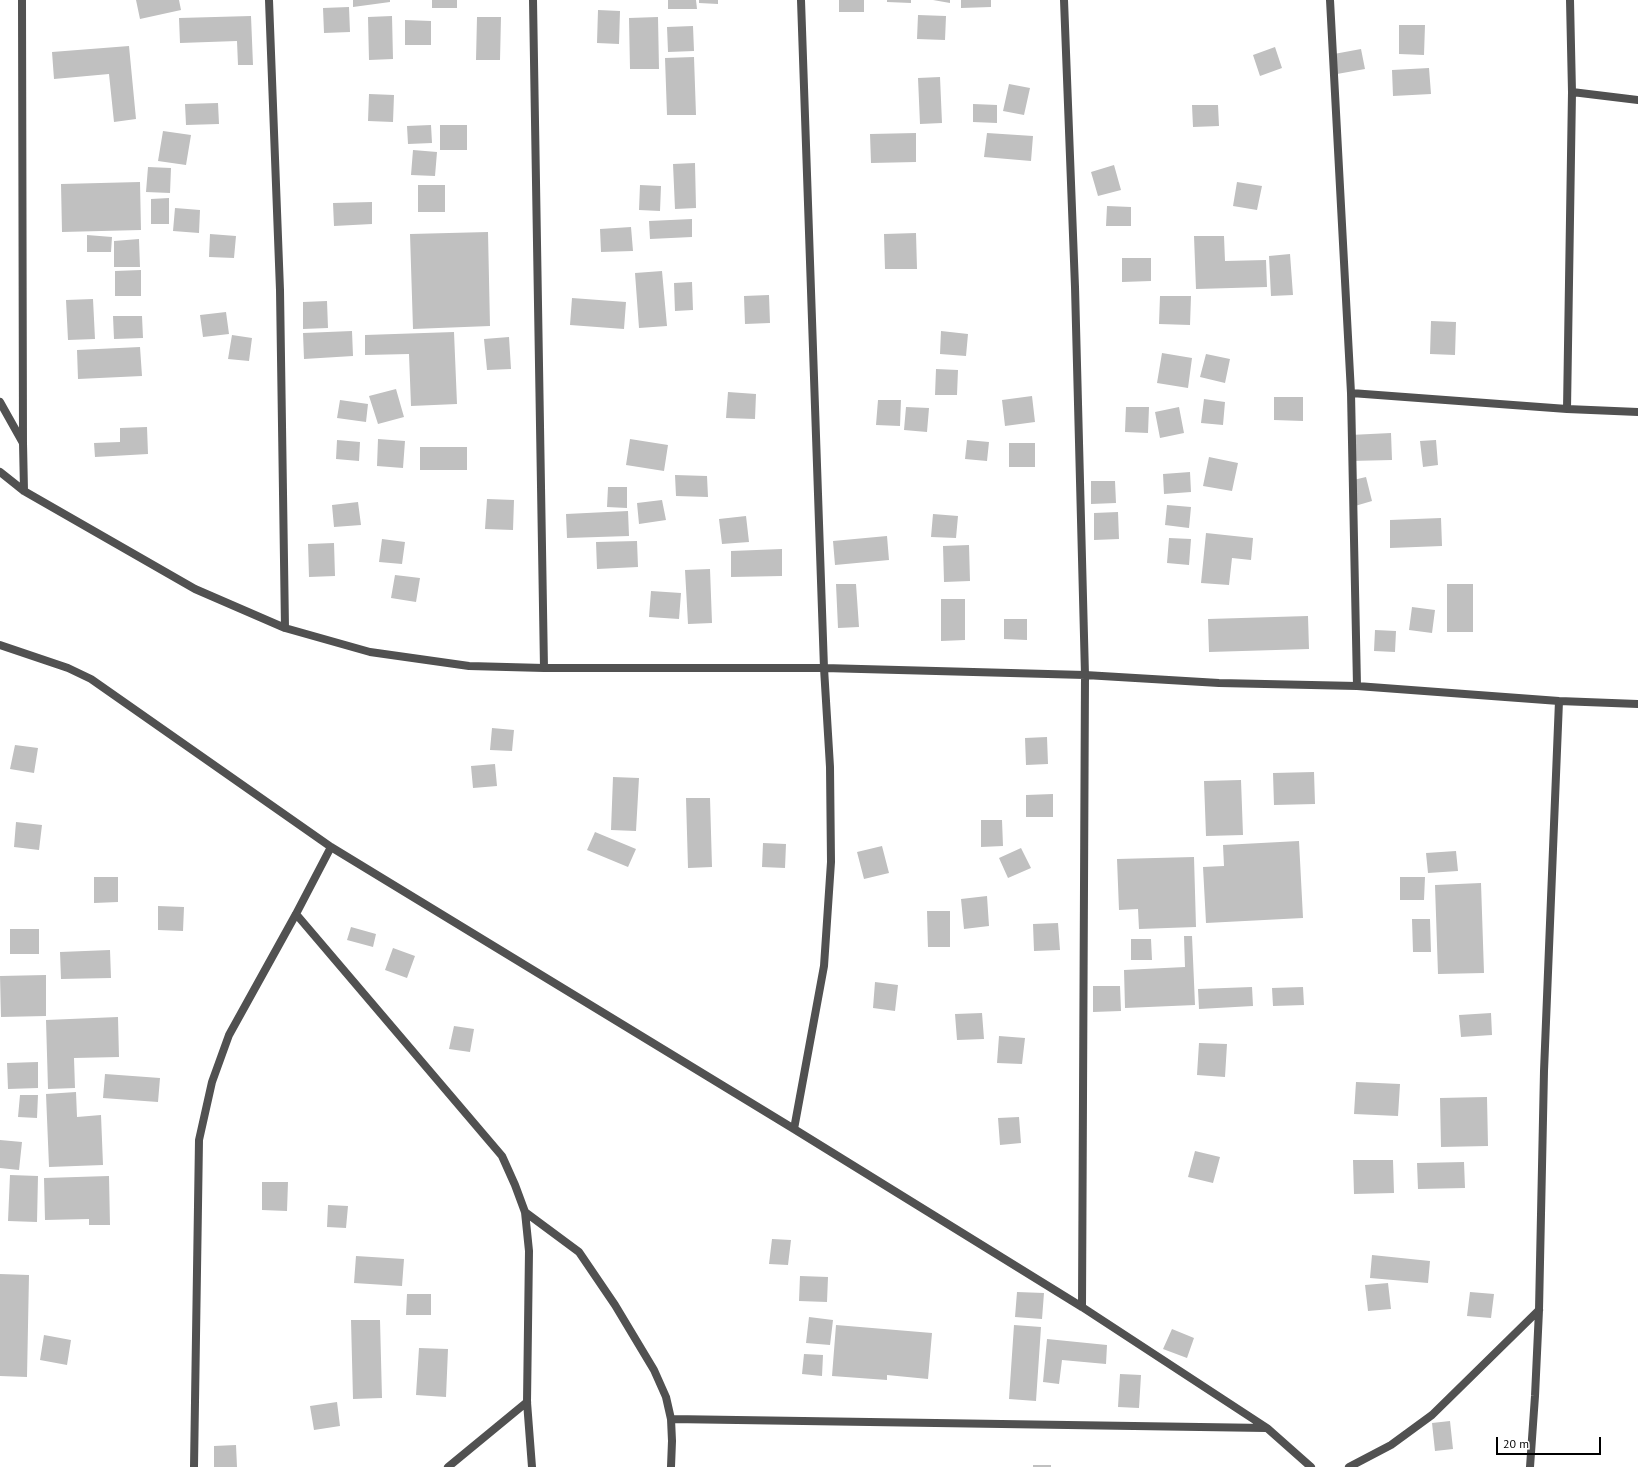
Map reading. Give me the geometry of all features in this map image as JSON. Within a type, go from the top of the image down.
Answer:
[{"type":"street","points":[[22,0],[24,491]]},
{"type":"street","points":[[269,0],[280,290],[285,628]]},
{"type":"street","points":[[533,0],[544,668]]},
{"type":"street","points":[[794,1129],[824,966],[831,862],[830,767],[824,668],[801,0]]},
{"type":"street","points":[[1064,0],[1075,287],[1085,675],[1082,1307]]},
{"type":"street","points":[[1330,0],[1351,393],[1358,686]]},
{"type":"street","points":[[1567,409],[1572,92],[1570,0]]},
{"type":"street","points":[[1572,92],[1638,100]]},
{"type":"street","points":[[1351,393],[1567,409],[1638,412]]},
{"type":"street","points":[[0,402],[23,443]]},
{"type":"street","points":[[0,472],[24,491],[195,589],[285,628],[370,652],[469,666],[544,668],[824,668],[1085,675],[1219,683],[1358,686],[1638,704]]},
{"type":"street","points":[[0,645],[68,668],[91,679],[331,847],[794,1129],[1082,1307],[1267,1428],[1311,1467]]},
{"type":"street","points":[[1530,1467],[1539,1310],[1544,1071],[1559,700]]},
{"type":"street","points":[[194,1467],[199,1140],[212,1082],[229,1035],[331,847]]},
{"type":"street","points":[[296,914],[502,1156],[525,1212],[529,1251],[527,1402],[532,1467]]},
{"type":"street","points":[[525,1212],[579,1252],[615,1305],[654,1370],[666,1397],[670,1419],[672,1441],[671,1467]]},
{"type":"street","points":[[1349,1467],[1391,1445],[1432,1416],[1539,1310]]},
{"type":"street","points":[[448,1467],[527,1402]]},
{"type":"street","points":[[670,1419],[1267,1428]]},
{"type":"building","points":[[136,0],[179,0],[181,10],[140,19]]},
{"type":"building","points":[[353,0],[390,0],[390,2],[353,7]]},
{"type":"building","points":[[432,0],[457,0],[457,8],[432,8]]},
{"type":"building","points":[[668,0],[696,0],[697,9],[668,9]]},
{"type":"building","points":[[699,0],[718,0],[718,4],[699,3]]},
{"type":"building","points":[[839,0],[864,0],[864,12],[839,12]]},
{"type":"building","points":[[887,0],[911,0],[911,3],[887,2]]},
{"type":"building","points":[[933,0],[950,0],[950,3]]},
{"type":"building","points":[[961,0],[991,0],[991,7],[961,8]]},
{"type":"building","points":[[349,7],[350,32],[324,33],[323,8]]},
{"type":"building","points":[[598,10],[620,11],[619,44],[597,43]]},
{"type":"building","points":[[918,15],[946,16],[945,40],[917,39]]},
{"type":"building","points":[[251,16],[253,65],[238,65],[237,41],[180,43],[179,18]]},
{"type":"building","points":[[392,16],[393,59],[369,60],[368,17]]},
{"type":"building","points":[[477,17],[501,17],[500,60],[476,60]]},
{"type":"building","points":[[658,17],[659,69],[630,69],[629,18]]},
{"type":"building","points":[[405,20],[431,21],[431,45],[405,45]]},
{"type":"building","points":[[1399,25],[1425,25],[1424,55],[1399,54]]},
{"type":"building","points":[[693,26],[694,51],[668,52],[667,27]]},
{"type":"building","points":[[129,46],[136,119],[114,122],[109,74],[54,79],[52,52]]},
{"type":"building","points":[[1275,47],[1282,68],[1260,76],[1253,55]]},
{"type":"building","points":[[1361,49],[1365,69],[1337,74],[1334,54]]},
{"type":"building","points":[[694,57],[696,115],[667,115],[665,58]]},
{"type":"building","points":[[1429,68],[1431,94],[1393,96],[1392,70]]},
{"type":"building","points":[[940,77],[942,123],[920,124],[918,78]]},
{"type":"building","points":[[1009,84],[1030,88],[1024,115],[1003,111]]},
{"type":"building","points":[[369,94],[394,95],[393,122],[368,121]]},
{"type":"building","points":[[218,103],[219,124],[186,125],[185,104]]},
{"type":"building","points":[[973,104],[997,105],[997,123],[973,122]]},
{"type":"building","points":[[1192,105],[1218,105],[1219,126],[1193,127]]},
{"type":"building","points":[[431,125],[432,143],[408,144],[407,126]]},
{"type":"building","points":[[440,125],[467,125],[467,150],[440,150]]},
{"type":"building","points":[[163,131],[191,135],[186,165],[158,161]]},
{"type":"building","points":[[916,133],[916,162],[871,163],[870,134]]},
{"type":"building","points":[[987,133],[1033,136],[1031,161],[984,157]]},
{"type":"building","points":[[413,150],[437,152],[435,176],[411,175]]},
{"type":"building","points":[[695,163],[696,208],[675,209],[673,164]]},
{"type":"building","points":[[1114,165],[1121,190],[1098,196],[1091,172]]},
{"type":"building","points":[[148,167],[171,168],[170,193],[146,192]]},
{"type":"building","points":[[140,182],[141,230],[62,232],[61,184]]},
{"type":"building","points":[[1237,182],[1262,186],[1257,210],[1233,206]]},
{"type":"building","points":[[418,185],[445,185],[445,212],[418,212]]},
{"type":"building","points":[[640,185],[661,186],[660,211],[639,210]]},
{"type":"building","points":[[169,198],[169,224],[151,224],[151,199]]},
{"type":"building","points":[[372,202],[372,224],[334,226],[333,203]]},
{"type":"building","points":[[1107,206],[1131,207],[1131,226],[1106,226]]},
{"type":"building","points":[[175,208],[200,210],[199,233],[173,231]]},
{"type":"building","points":[[692,219],[692,237],[650,239],[649,221]]},
{"type":"building","points":[[631,227],[633,251],[601,252],[600,229]]},
{"type":"building","points":[[488,232],[490,326],[413,329],[410,234]]},
{"type":"building","points":[[916,233],[917,269],[885,269],[884,234]]},
{"type":"building","points":[[210,234],[236,236],[234,258],[209,257]]},
{"type":"building","points":[[87,235],[112,237],[111,252],[87,252]]},
{"type":"building","points":[[1194,236],[1224,236],[1225,261],[1266,260],[1267,287],[1196,289]]},
{"type":"building","points":[[139,239],[140,267],[114,267],[114,241]]},
{"type":"building","points":[[1290,254],[1293,295],[1271,296],[1269,256]]},
{"type":"building","points":[[1122,258],[1151,258],[1151,281],[1122,282]]},
{"type":"building","points":[[141,270],[141,296],[115,296],[115,271]]},
{"type":"building","points":[[662,271],[667,326],[639,328],[635,273]]},
{"type":"building","points":[[692,282],[693,310],[675,311],[674,283]]},
{"type":"building","points":[[769,295],[770,323],[745,324],[744,296]]},
{"type":"building","points":[[1160,296],[1191,296],[1190,325],[1159,324]]},
{"type":"building","points":[[572,298],[626,302],[624,329],[570,325]]},
{"type":"building","points":[[93,299],[95,339],[68,340],[66,300]]},
{"type":"building","points":[[327,301],[328,328],[303,329],[303,302]]},
{"type":"building","points":[[226,312],[229,334],[203,337],[200,315]]},
{"type":"building","points":[[113,316],[142,316],[143,338],[114,339]]},
{"type":"building","points":[[1431,321],[1456,322],[1455,355],[1430,354]]},
{"type":"building","points":[[352,331],[353,356],[304,359],[303,333]]},
{"type":"building","points":[[941,331],[968,334],[966,356],[940,354]]},
{"type":"building","points":[[454,332],[457,404],[411,406],[409,354],[365,355],[365,335]]},
{"type":"building","points":[[232,335],[252,338],[249,361],[228,359]]},
{"type":"building","points":[[509,337],[511,369],[487,370],[484,339]]},
{"type":"building","points":[[140,347],[142,376],[78,379],[77,350]]},
{"type":"building","points":[[1162,353],[1192,358],[1188,388],[1157,383]]},
{"type":"building","points":[[1206,354],[1230,359],[1225,383],[1200,377]]},
{"type":"building","points":[[936,369],[958,370],[957,395],[935,395]]},
{"type":"building","points":[[396,389],[404,417],[378,424],[369,396]]},
{"type":"building","points":[[728,392],[756,394],[755,419],[726,418]]},
{"type":"building","points":[[1032,396],[1035,422],[1005,426],[1002,400]]},
{"type":"building","points":[[1274,397],[1303,397],[1303,421],[1274,420]]},
{"type":"building","points":[[1204,399],[1225,402],[1223,425],[1201,423]]},
{"type":"building","points":[[340,400],[368,404],[366,422],[337,418]]},
{"type":"building","points":[[878,400],[901,400],[900,426],[876,425]]},
{"type":"building","points":[[906,407],[929,408],[927,432],[904,430]]},
{"type":"building","points":[[1126,407],[1149,407],[1148,433],[1125,432]]},
{"type":"building","points":[[1179,407],[1184,433],[1160,438],[1155,412]]},
{"type":"building","points":[[147,427],[148,454],[95,457],[94,443],[120,442],[120,428]]},
{"type":"building","points":[[1391,433],[1392,460],[1350,461],[1350,435]]},
{"type":"building","points":[[378,439],[405,441],[403,468],[377,466]]},
{"type":"building","points":[[630,439],[668,445],[664,471],[626,465]]},
{"type":"building","points":[[337,440],[360,442],[359,461],[336,459]]},
{"type":"building","points":[[967,440],[989,442],[987,461],[965,459]]},
{"type":"building","points":[[1436,440],[1438,465],[1423,467],[1420,441]]},
{"type":"building","points":[[1009,443],[1035,443],[1035,467],[1009,467]]},
{"type":"building","points":[[420,447],[467,447],[467,470],[420,470]]},
{"type":"building","points":[[1209,457],[1238,463],[1232,491],[1203,486]]},
{"type":"building","points":[[1190,472],[1191,492],[1164,494],[1163,474]]},
{"type":"building","points":[[675,475],[707,476],[708,497],[676,496]]},
{"type":"building","points":[[1366,477],[1372,501],[1355,506],[1349,481]]},
{"type":"building","points":[[1091,481],[1115,481],[1116,503],[1091,504]]},
{"type":"building","points":[[608,487],[627,487],[627,508],[607,507]]},
{"type":"building","points":[[487,499],[514,500],[513,530],[485,529]]},
{"type":"building","points":[[662,500],[666,520],[639,524],[637,503]]},
{"type":"building","points":[[358,502],[361,525],[334,527],[332,505]]},
{"type":"building","points":[[1167,505],[1191,507],[1189,528],[1165,525]]},
{"type":"building","points":[[628,511],[629,536],[567,538],[566,514]]},
{"type":"building","points":[[1118,512],[1119,539],[1094,540],[1094,513]]},
{"type":"building","points":[[933,514],[958,516],[956,538],[931,537]]},
{"type":"building","points":[[746,516],[749,542],[722,544],[719,519]]},
{"type":"building","points":[[1441,518],[1442,546],[1390,548],[1390,520]]},
{"type":"building","points":[[1206,533],[1253,538],[1251,560],[1232,558],[1229,585],[1201,583]]},
{"type":"building","points":[[887,536],[889,560],[835,565],[833,541]]},
{"type":"building","points":[[1169,538],[1191,539],[1189,565],[1167,563]]},
{"type":"building","points":[[382,539],[405,542],[402,564],[379,562]]},
{"type":"building","points":[[637,541],[638,567],[597,569],[596,542]]},
{"type":"building","points":[[334,543],[335,576],[309,577],[308,544]]},
{"type":"building","points":[[969,545],[970,581],[944,582],[943,546]]},
{"type":"building","points":[[782,549],[782,576],[731,577],[731,551]]},
{"type":"building","points":[[710,569],[712,623],[688,624],[685,570]]},
{"type":"building","points":[[395,575],[420,578],[416,602],[391,598]]},
{"type":"building","points":[[836,584],[856,584],[859,627],[838,628]]},
{"type":"building","points":[[1447,584],[1473,584],[1473,632],[1447,632]]},
{"type":"building","points":[[651,591],[681,593],[679,619],[649,617]]},
{"type":"building","points":[[941,599],[965,599],[965,640],[941,641]]},
{"type":"building","points":[[1412,607],[1435,610],[1432,633],[1409,630]]},
{"type":"building","points":[[1308,616],[1309,649],[1209,652],[1208,619]]},
{"type":"building","points":[[1004,619],[1027,619],[1027,640],[1004,639]]},
{"type":"building","points":[[1375,630],[1396,631],[1395,652],[1374,651]]},
{"type":"building","points":[[492,728],[514,730],[512,751],[490,750]]},
{"type":"building","points":[[1047,737],[1048,764],[1026,765],[1025,738]]},
{"type":"building","points":[[15,745],[38,748],[34,773],[10,769]]},
{"type":"building","points":[[495,764],[497,786],[473,788],[471,766]]},
{"type":"building","points":[[1314,772],[1315,804],[1274,805],[1273,773]]},
{"type":"building","points":[[613,777],[639,778],[636,831],[611,830]]},
{"type":"building","points":[[1241,780],[1243,835],[1206,836],[1204,781]]},
{"type":"building","points":[[1053,794],[1053,817],[1026,817],[1026,795]]},
{"type":"building","points":[[686,798],[710,798],[712,867],[688,868]]},
{"type":"building","points":[[981,820],[1002,820],[1003,846],[981,847]]},
{"type":"building","points":[[16,822],[42,825],[39,850],[14,847]]},
{"type":"building","points":[[595,832],[636,849],[628,867],[587,850]]},
{"type":"building","points":[[1299,841],[1303,918],[1206,923],[1203,867],[1224,866],[1223,845]]},
{"type":"building","points":[[763,843],[786,844],[785,868],[762,867]]},
{"type":"building","points":[[882,846],[889,873],[864,879],[857,852]]},
{"type":"building","points":[[1021,848],[1031,868],[1008,878],[999,858]]},
{"type":"building","points":[[1456,851],[1458,871],[1428,873],[1426,853]]},
{"type":"building","points":[[1194,857],[1196,927],[1139,929],[1138,909],[1119,910],[1117,859]]},
{"type":"building","points":[[94,877],[118,877],[118,902],[94,903]]},
{"type":"building","points":[[1400,877],[1425,877],[1424,900],[1400,900]]},
{"type":"building","points":[[1481,883],[1484,973],[1438,974],[1435,885]]},
{"type":"building","points":[[987,896],[989,926],[964,929],[961,899]]},
{"type":"building","points":[[158,906],[184,907],[183,931],[158,930]]},
{"type":"building","points":[[927,911],[950,911],[950,947],[928,947]]},
{"type":"building","points":[[1412,919],[1430,919],[1431,952],[1413,952]]},
{"type":"building","points":[[1058,923],[1060,950],[1034,951],[1033,924]]},
{"type":"building","points":[[351,927],[376,934],[373,947],[347,940]]},
{"type":"building","points":[[10,929],[39,929],[39,954],[10,954]]},
{"type":"building","points":[[1184,936],[1192,936],[1195,1005],[1125,1008],[1124,970],[1185,967]]},
{"type":"building","points":[[1131,939],[1151,939],[1152,960],[1131,960]]},
{"type":"building","points":[[393,948],[415,956],[407,978],[385,970]]},
{"type":"building","points":[[110,950],[111,978],[61,979],[60,952]]},
{"type":"building","points":[[46,975],[46,1016],[1,1017],[0,976]]},
{"type":"building","points":[[875,982],[898,985],[895,1011],[873,1008]]},
{"type":"building","points":[[1093,986],[1120,986],[1121,1011],[1093,1012]]},
{"type":"building","points":[[1252,987],[1253,1006],[1199,1009],[1198,989]]},
{"type":"building","points":[[1303,987],[1304,1005],[1273,1006],[1272,988]]},
{"type":"building","points":[[982,1013],[984,1039],[957,1040],[955,1014]]},
{"type":"building","points":[[1491,1013],[1492,1035],[1461,1037],[1459,1015]]},
{"type":"building","points":[[118,1017],[119,1057],[74,1058],[75,1088],[48,1089],[46,1020]]},
{"type":"building","points":[[454,1026],[474,1029],[470,1052],[449,1049]]},
{"type":"building","points":[[999,1036],[1025,1038],[1022,1064],[997,1063]]},
{"type":"building","points":[[1199,1043],[1227,1044],[1225,1077],[1197,1075]]},
{"type":"building","points":[[38,1062],[38,1088],[8,1089],[7,1063]]},
{"type":"building","points":[[105,1074],[160,1078],[158,1102],[103,1098]]},
{"type":"building","points":[[1356,1082],[1400,1084],[1398,1116],[1354,1114]]},
{"type":"building","points":[[76,1092],[77,1117],[101,1115],[103,1165],[49,1167],[46,1094]]},
{"type":"building","points":[[20,1095],[38,1095],[37,1118],[18,1117]]},
{"type":"building","points":[[1487,1097],[1488,1146],[1441,1147],[1440,1098]]},
{"type":"building","points":[[1019,1117],[1021,1143],[1000,1145],[998,1118]]},
{"type":"building","points":[[0,1140],[22,1142],[19,1170],[0,1168]]},
{"type":"building","points":[[1195,1151],[1220,1157],[1213,1183],[1188,1177]]},
{"type":"building","points":[[1353,1160],[1393,1160],[1394,1193],[1354,1194]]},
{"type":"building","points":[[1464,1162],[1465,1188],[1418,1189],[1417,1163]]},
{"type":"building","points":[[10,1175],[38,1176],[37,1222],[8,1221]]},
{"type":"building","points":[[109,1176],[110,1225],[89,1225],[89,1219],[45,1220],[44,1178]]},
{"type":"building","points":[[262,1182],[288,1182],[287,1211],[262,1210]]},
{"type":"building","points":[[328,1205],[348,1206],[346,1228],[327,1227]]},
{"type":"building","points":[[772,1239],[791,1240],[788,1265],[769,1264]]},
{"type":"building","points":[[1372,1255],[1430,1261],[1428,1283],[1370,1278]]},
{"type":"building","points":[[356,1256],[404,1259],[402,1286],[354,1283]]},
{"type":"building","points":[[0,1274],[29,1275],[27,1377],[0,1376]]},
{"type":"building","points":[[800,1276],[828,1277],[827,1302],[799,1301]]},
{"type":"building","points":[[1388,1283],[1391,1309],[1368,1311],[1365,1285]]},
{"type":"building","points":[[1017,1292],[1044,1293],[1042,1319],[1015,1317]]},
{"type":"building","points":[[1470,1292],[1494,1294],[1491,1318],[1467,1316]]},
{"type":"building","points":[[407,1294],[431,1294],[431,1315],[406,1315]]},
{"type":"building","points":[[809,1317],[833,1320],[830,1345],[806,1343]]},
{"type":"building","points":[[351,1320],[380,1320],[382,1398],[353,1399]]},
{"type":"building","points":[[836,1325],[932,1333],[928,1379],[887,1375],[887,1380],[832,1376]]},
{"type":"building","points":[[1014,1325],[1041,1327],[1036,1401],[1009,1399]]},
{"type":"building","points":[[1172,1329],[1194,1338],[1187,1358],[1163,1349]]},
{"type":"building","points":[[44,1335],[71,1340],[67,1365],[40,1360]]},
{"type":"building","points":[[1047,1339],[1107,1345],[1106,1364],[1062,1360],[1059,1384],[1043,1382]]},
{"type":"building","points":[[419,1348],[448,1349],[446,1397],[416,1395]]},
{"type":"building","points":[[804,1354],[823,1355],[822,1376],[802,1374]]},
{"type":"building","points":[[1120,1374],[1141,1375],[1139,1408],[1118,1407]]},
{"type":"building","points":[[337,1402],[340,1426],[314,1430],[310,1406]]},
{"type":"building","points":[[1450,1421],[1453,1449],[1435,1451],[1432,1423]]},
{"type":"building","points":[[236,1445],[237,1467],[214,1467],[214,1446]]},
{"type":"building","points":[[1033,1465],[1051,1465],[1051,1467],[1033,1467]]}]
